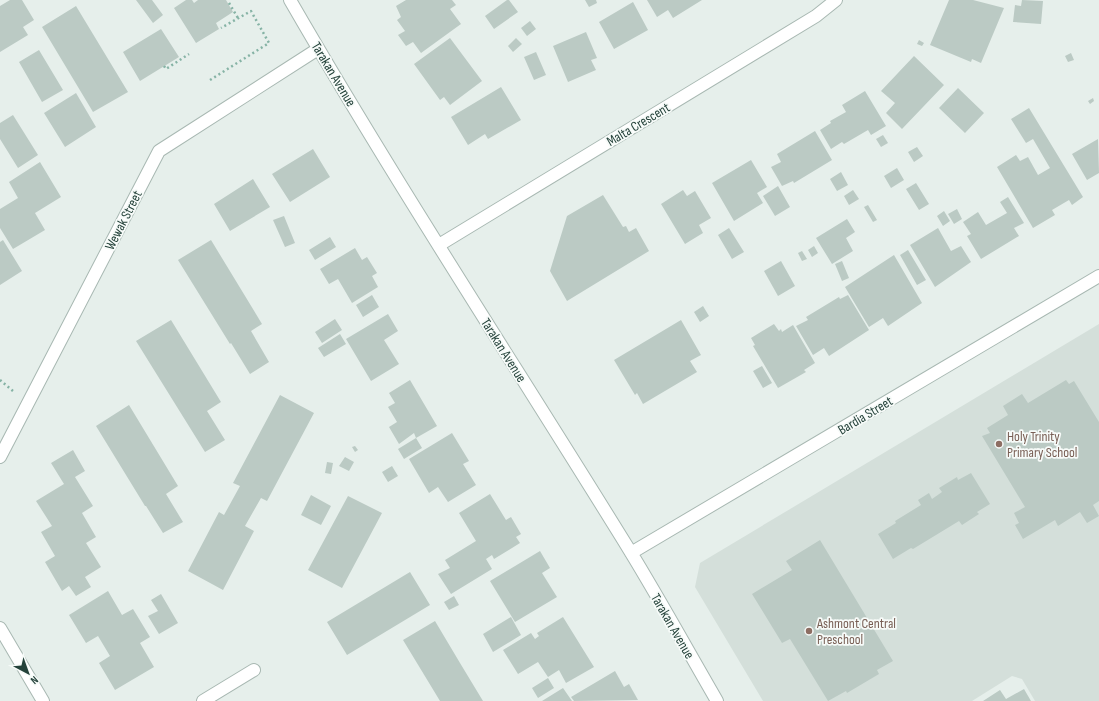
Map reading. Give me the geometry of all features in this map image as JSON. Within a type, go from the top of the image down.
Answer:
[{"type":"street","name":"Tarakan Avenue","points":[[290,0],[318,49],[631,554],[716,701]]},
{"type":"street","name":"Malta Crescent","points":[[439,245],[816,16],[836,0]]},
{"type":"street","name":"Wewak Street","points":[[0,457],[159,151],[318,49]]},
{"type":"street","name":"Bardia Street","points":[[631,554],[1099,276]]},
{"type":"street","points":[[0,628],[43,701]]},
{"type":"street","points":[[203,701],[254,670]]},
{"type":"path","points":[[229,3],[238,18]]},
{"type":"path","points":[[210,80],[269,43],[251,11],[221,28]]},
{"type":"path","points":[[164,66],[166,69],[189,54]]},
{"type":"shaded area","name":"Holy Trinity Primary School","points":[[1099,324],[1099,701],[1035,701],[1022,679],[1012,676],[972,701],[763,701],[695,587],[700,563]]},
{"type":"building","points":[[10,0],[22,0],[34,20],[23,27],[28,35],[0,52],[0,6]]},
{"type":"building","points":[[136,0],[152,0],[163,15],[153,23]]},
{"type":"building","points":[[186,0],[192,0],[194,3],[198,0],[226,0],[233,12],[216,23],[219,29],[196,43],[174,8]]},
{"type":"building","points":[[406,0],[452,0],[456,5],[450,9],[461,24],[421,53],[413,42],[406,46],[398,35],[405,31],[397,20],[401,17],[396,6]]},
{"type":"building","points":[[509,0],[518,12],[494,29],[485,16]]},
{"type":"building","points":[[585,0],[596,0],[597,3],[589,7]]},
{"type":"building","points":[[647,0],[702,0],[673,18],[668,10],[657,17]]},
{"type":"building","points":[[949,0],[973,0],[1004,8],[981,63],[972,59],[971,62],[930,45]]},
{"type":"building","points":[[1022,0],[1043,1],[1041,24],[1013,22],[1015,5],[1021,6]]},
{"type":"building","points":[[633,2],[648,30],[614,49],[599,22]]},
{"type":"building","points":[[76,6],[128,92],[93,112],[42,27]]},
{"type":"building","points":[[530,21],[536,29],[527,36],[521,28]]},
{"type":"building","points":[[161,29],[179,57],[140,81],[123,52]]},
{"type":"building","points":[[586,32],[597,58],[591,60],[596,70],[568,82],[553,46]]},
{"type":"building","points":[[450,38],[482,81],[450,105],[444,97],[440,100],[414,64]]},
{"type":"building","points":[[516,38],[522,44],[513,52],[508,46]]},
{"type":"building","points":[[919,40],[924,43],[922,46],[917,44]]},
{"type":"building","points":[[39,50],[63,90],[42,102],[19,62]]},
{"type":"building","points":[[536,52],[546,75],[534,80],[524,57]]},
{"type":"building","points":[[1071,53],[1074,60],[1068,62],[1065,56]]},
{"type":"building","points":[[914,56],[944,85],[902,129],[886,113],[895,103],[881,91]]},
{"type":"building","points":[[501,87],[521,120],[488,139],[485,134],[468,145],[451,117]]},
{"type":"building","points":[[958,88],[984,113],[965,133],[939,108]]},
{"type":"building","points":[[865,91],[886,126],[871,135],[868,130],[844,144],[842,142],[831,149],[820,130],[831,123],[830,121],[846,112],[842,105]]},
{"type":"building","points":[[76,93],[96,127],[65,147],[44,113]]},
{"type":"building","points":[[1093,98],[1094,101],[1090,104],[1088,101]]},
{"type":"building","points":[[1029,108],[1083,197],[1072,205],[1069,200],[1052,210],[1055,215],[1033,228],[997,167],[1016,155],[1020,161],[1028,157],[1038,175],[1050,168],[1033,139],[1026,143],[1011,119]]},
{"type":"building","points":[[13,115],[38,155],[18,168],[0,139],[0,123]]},
{"type":"building","points":[[815,131],[832,160],[794,183],[793,181],[782,186],[771,167],[781,162],[777,154]]},
{"type":"building","points":[[883,135],[888,143],[881,147],[876,139]]},
{"type":"building","points":[[1098,139],[1099,173],[1087,180],[1072,154]]},
{"type":"building","points":[[917,147],[923,156],[914,162],[908,152]]},
{"type":"building","points":[[313,149],[330,177],[290,202],[272,174]]},
{"type":"building","points":[[751,160],[767,187],[757,193],[763,203],[734,221],[712,183]]},
{"type":"building","points":[[40,162],[61,197],[35,213],[45,230],[13,249],[0,228],[0,209],[18,198],[9,182]]},
{"type":"building","points":[[897,168],[904,180],[891,188],[884,176]]},
{"type":"building","points":[[841,172],[848,185],[837,191],[830,179]]},
{"type":"building","points":[[253,179],[270,207],[230,231],[214,204]]},
{"type":"building","points":[[916,183],[929,204],[919,210],[906,189]]},
{"type":"building","points":[[778,186],[790,207],[775,216],[763,196]]},
{"type":"building","points":[[683,190],[687,196],[695,191],[711,218],[699,225],[703,233],[685,244],[661,204]]},
{"type":"building","points":[[853,190],[859,199],[849,205],[844,196]]},
{"type":"building","points":[[603,195],[623,227],[626,226],[629,232],[636,228],[649,251],[567,301],[550,271],[567,216]]},
{"type":"building","points":[[1008,197],[1024,223],[1014,228],[1019,236],[981,259],[967,236],[971,234],[963,222],[978,212],[986,225],[1007,213],[1000,202]]},
{"type":"building","points":[[868,205],[877,220],[873,222],[864,207]]},
{"type":"building","points":[[957,209],[962,219],[954,224],[948,214]]},
{"type":"building","points":[[944,211],[950,221],[943,226],[937,216]]},
{"type":"building","points":[[284,216],[295,243],[285,247],[273,220]]},
{"type":"building","points":[[847,219],[855,232],[846,238],[853,251],[832,264],[816,238]]},
{"type":"building","points":[[729,228],[744,252],[732,259],[718,235]]},
{"type":"building","points":[[938,228],[951,251],[961,246],[971,262],[935,287],[910,245]]},
{"type":"building","points":[[330,237],[336,247],[315,260],[309,250]]},
{"type":"building","points":[[3,240],[22,271],[0,285],[0,242]]},
{"type":"building","points":[[211,240],[262,324],[251,331],[269,362],[250,374],[178,260]]},
{"type":"building","points":[[814,246],[818,253],[812,257],[808,250]]},
{"type":"building","points":[[355,248],[362,260],[367,257],[377,273],[372,276],[378,287],[352,303],[338,279],[329,284],[320,269]]},
{"type":"building","points":[[908,250],[926,280],[917,285],[900,255]]},
{"type":"building","points":[[802,251],[807,259],[802,261],[798,253]]},
{"type":"building","points":[[894,255],[922,303],[888,326],[883,318],[869,327],[845,287]]},
{"type":"building","points":[[781,261],[795,286],[778,296],[764,271]]},
{"type":"building","points":[[842,261],[849,278],[842,281],[835,264]]},
{"type":"building","points":[[372,295],[379,307],[363,317],[356,305]]},
{"type":"building","points":[[848,295],[869,330],[829,356],[824,348],[813,355],[796,326],[808,320],[806,317],[839,297],[840,299]]},
{"type":"building","points":[[703,306],[709,316],[700,322],[694,312]]},
{"type":"building","points":[[388,314],[398,331],[384,340],[399,364],[371,381],[346,339]]},
{"type":"building","points":[[335,319],[342,330],[322,343],[315,332]]},
{"type":"building","points":[[171,320],[221,402],[207,411],[225,440],[205,452],[136,341]]},
{"type":"building","points":[[681,320],[701,355],[690,361],[697,372],[643,404],[637,393],[635,395],[614,360]]},
{"type":"building","points":[[774,324],[779,331],[781,329],[782,332],[793,325],[815,363],[804,370],[806,372],[778,388],[753,346],[755,345],[751,338]]},
{"type":"building","points":[[340,334],[346,344],[324,357],[318,348]]},
{"type":"building","points":[[762,366],[772,383],[763,388],[753,371]]},
{"type":"building","points":[[410,380],[437,426],[416,438],[414,433],[399,444],[389,427],[397,422],[388,407],[395,403],[389,393]]},
{"type":"building","points":[[1066,380],[1069,384],[1074,381],[1099,422],[1099,501],[1093,505],[1099,516],[1087,523],[1080,512],[1058,526],[1055,520],[1023,539],[1015,525],[1019,523],[1014,513],[1025,507],[982,436],[990,433],[987,428],[1008,415],[1003,406],[1022,394],[1028,403]]},
{"type":"building","points":[[280,395],[314,413],[267,501],[261,498],[245,526],[254,531],[223,590],[188,571],[219,512],[224,515],[240,486],[233,483]]},
{"type":"building","points":[[129,405],[178,486],[166,494],[183,522],[163,533],[96,426]]},
{"type":"building","points":[[452,433],[469,461],[463,464],[476,485],[448,502],[438,487],[429,493],[409,459]]},
{"type":"building","points":[[416,438],[422,448],[404,459],[398,449]]},
{"type":"building","points":[[355,446],[358,450],[355,452],[352,447]]},
{"type":"building","points":[[73,450],[85,471],[75,477],[93,506],[82,513],[96,537],[86,543],[101,567],[85,577],[91,587],[76,596],[69,586],[62,591],[45,562],[55,556],[41,532],[52,526],[36,501],[64,484],[51,463]]},
{"type":"building","points":[[345,457],[354,462],[349,471],[339,466]]},
{"type":"building","points":[[327,462],[333,463],[331,474],[325,473]]},
{"type":"building","points":[[392,466],[398,476],[388,482],[382,472]]},
{"type":"building","points":[[971,473],[990,504],[977,512],[979,514],[962,525],[959,521],[913,549],[911,548],[893,559],[878,534],[896,523],[895,521],[921,505],[918,500],[929,493],[932,499],[942,492],[939,488],[957,477],[958,480]]},
{"type":"building","points":[[490,494],[506,520],[511,517],[521,534],[516,537],[520,543],[494,559],[492,555],[486,559],[492,569],[451,594],[438,574],[450,568],[445,560],[476,541],[459,513]]},
{"type":"building","points":[[311,495],[331,506],[321,525],[301,515]]},
{"type":"building","points":[[348,496],[382,513],[342,588],[308,570]]},
{"type":"building","points":[[820,540],[893,661],[877,670],[879,674],[847,693],[846,691],[828,701],[790,639],[782,643],[752,594],[792,570],[786,561]]},
{"type":"building","points":[[540,551],[550,568],[542,573],[557,597],[515,622],[490,581]]},
{"type":"building","points":[[410,572],[430,605],[347,655],[327,622]]},
{"type":"building","points":[[108,591],[122,615],[133,609],[150,637],[140,643],[154,667],[115,690],[99,663],[110,656],[98,636],[86,643],[69,615]]},
{"type":"building","points":[[161,594],[178,623],[159,634],[148,616],[158,611],[151,600]]},
{"type":"building","points":[[454,596],[459,605],[449,610],[444,602]]},
{"type":"building","points":[[511,617],[521,635],[493,652],[483,634]]},
{"type":"building","points":[[563,617],[594,667],[566,683],[559,670],[548,677],[538,662],[518,674],[503,650],[531,633],[535,639],[539,636],[537,633]]},
{"type":"building","points":[[435,621],[483,701],[440,701],[403,640]]},
{"type":"building","points":[[615,671],[624,687],[629,684],[638,700],[574,701],[571,697]]},
{"type":"building","points":[[548,678],[554,688],[538,698],[532,688]]},
{"type":"building","points":[[563,688],[572,701],[542,701]]},
{"type":"building","points":[[1024,689],[1031,701],[983,701],[1000,690],[1006,699]]},
{"type":"place","name":"Holy Trinity Primary School","points":[[999,444]]},
{"type":"place","name":"Ashmont Central Preschool","points":[[809,631]]}]
